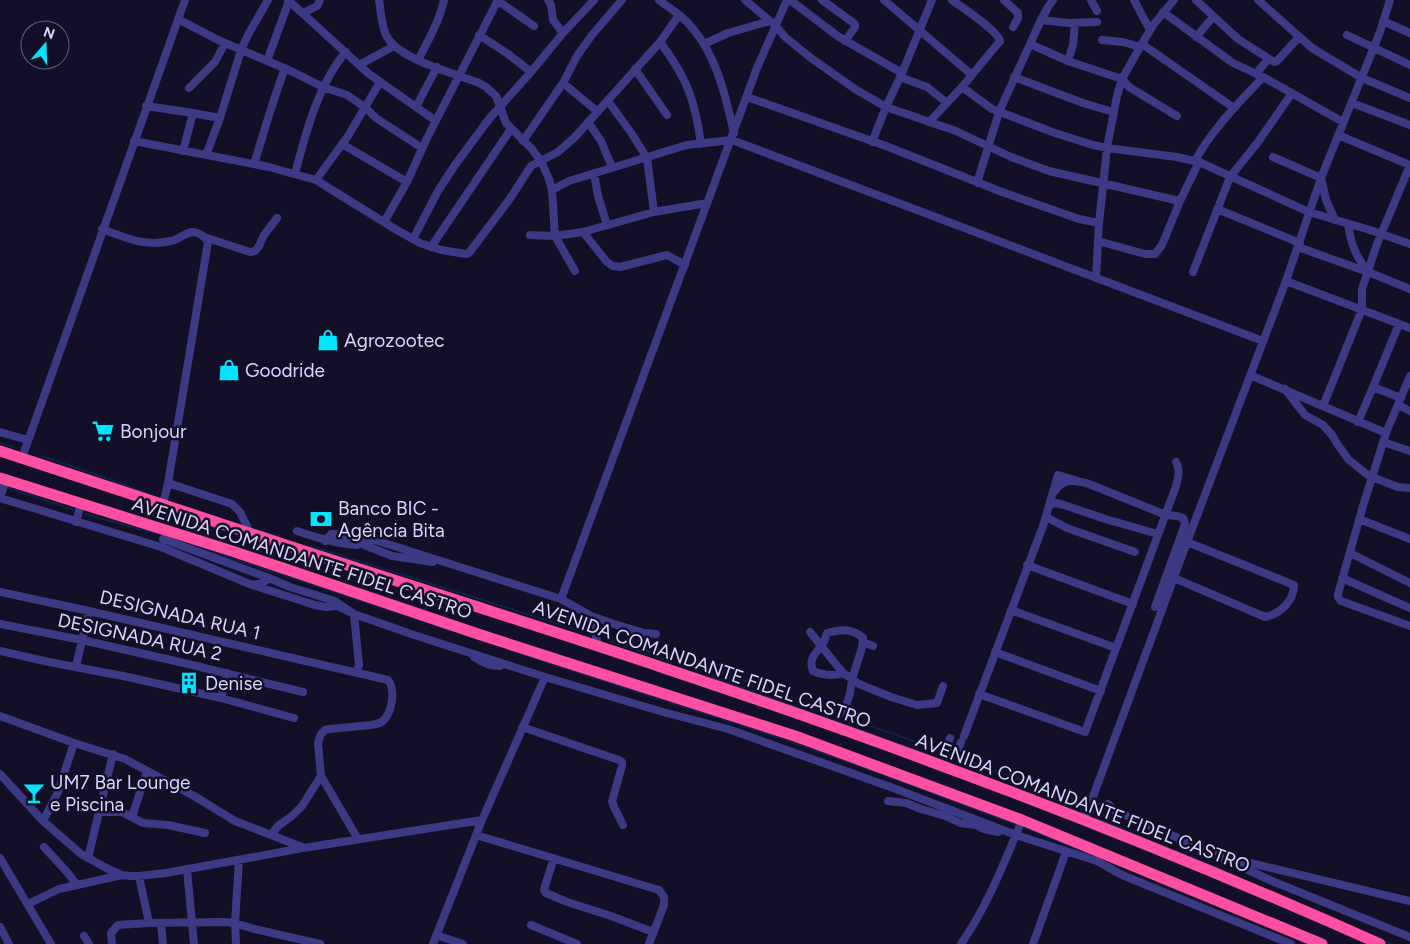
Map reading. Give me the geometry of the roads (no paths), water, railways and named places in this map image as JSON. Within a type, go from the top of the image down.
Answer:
[{"type":"highway","name":"AVENIDA COMANDANTE FIDEL CASTRO","points":[[0,451],[598,645],[853,733],[1084,821],[1224,877],[1380,944]]},
{"type":"highway","name":"AVENIDA COMANDANTE FIDEL CASTRO","points":[[3,479],[81,504],[164,539],[232,551],[481,635],[795,736],[1022,820],[1322,944]]},
{"type":"street","points":[[22,458],[184,0]]},
{"type":"street","points":[[206,155],[220,118],[241,50],[268,0]]},
{"type":"street","points":[[267,61],[289,0],[359,65],[436,121]]},
{"type":"street","points":[[304,13],[318,6],[320,0]]},
{"type":"street","points":[[379,0],[382,23],[386,35],[394,46],[418,60],[479,83],[492,92],[499,102],[503,117],[511,129],[541,161],[552,190],[555,236],[575,271]]},
{"type":"street","points":[[418,60],[434,29],[444,0]]},
{"type":"street","points":[[384,222],[407,182],[422,148],[498,0],[534,26]]},
{"type":"street","points":[[548,0],[551,5],[553,20],[563,33]]},
{"type":"street","points":[[413,239],[443,183],[489,119],[593,0]]},
{"type":"street","points":[[523,141],[563,83],[592,35],[622,0]]},
{"type":"street","points":[[658,0],[679,15],[704,44],[723,87],[733,137]]},
{"type":"street","points":[[746,0],[785,37],[818,64],[886,107],[956,131],[1011,157],[1040,168],[1180,201]]},
{"type":"street","points":[[561,599],[685,265],[706,203],[733,137],[773,24],[789,0],[845,41],[901,75],[926,87],[947,103]]},
{"type":"street","points":[[822,0],[855,24],[855,27],[845,41]]},
{"type":"street","points":[[884,0],[972,75]]},
{"type":"street","points":[[872,142],[932,0]]},
{"type":"street","points":[[930,122],[962,87],[999,43],[1000,39],[989,28],[952,0]]},
{"type":"street","points":[[1004,0],[1018,13],[1018,18],[1013,27]]},
{"type":"street","points":[[977,182],[999,112],[1041,20],[1053,0]]},
{"type":"street","points":[[1091,0],[1098,10]]},
{"type":"street","points":[[1134,0],[1150,30]]},
{"type":"street","points":[[1096,278],[1099,223],[1107,148],[1113,112],[1122,79],[1150,30],[1174,0]]},
{"type":"street","points":[[1196,0],[1238,39],[1274,62],[1299,37]]},
{"type":"street","points":[[1258,0],[1312,48],[1362,78],[1410,98]]},
{"type":"street","points":[[1084,821],[1187,542],[1264,341],[1299,245],[1308,212],[1362,78],[1390,0]]},
{"type":"street","points":[[1163,12],[1234,63],[1343,122]]},
{"type":"street","points":[[134,141],[286,170],[316,180],[413,239],[431,247],[464,254],[468,253],[509,200],[531,166],[558,152],[598,112],[660,42],[679,15]]},
{"type":"street","points":[[1196,36],[1213,16]]},
{"type":"street","points":[[178,19],[225,43],[347,96],[366,108],[376,118],[422,148]]},
{"type":"street","points":[[1041,20],[1075,23],[1097,22]]},
{"type":"street","points":[[1383,21],[1410,33]]},
{"type":"street","points":[[1068,61],[1073,45],[1075,23]]},
{"type":"street","points":[[704,44],[728,33],[773,24]]},
{"type":"street","points":[[479,35],[531,72]]},
{"type":"street","points":[[1347,35],[1410,65]]},
{"type":"street","points":[[1102,40],[1141,45],[1234,108]]},
{"type":"street","points":[[660,42],[677,66],[688,88],[696,109],[701,144]]},
{"type":"street","points":[[189,88],[215,62],[225,43]]},
{"type":"street","points":[[1030,44],[1068,61],[1122,79],[1129,87],[1177,116]]},
{"type":"street","points":[[359,65],[394,46]]},
{"type":"street","points":[[294,174],[323,87],[346,52]]},
{"type":"street","points":[[1098,241],[1145,254],[1154,254],[1162,245],[1203,147],[1259,76],[1268,59]]},
{"type":"street","points":[[416,107],[436,67]]},
{"type":"street","points":[[254,164],[274,97],[285,68]]},
{"type":"street","points":[[635,69],[667,114]]},
{"type":"street","points":[[1014,77],[1083,103],[1113,112]]},
{"type":"street","points":[[316,180],[366,108],[380,82]]},
{"type":"street","points":[[563,83],[598,112]]},
{"type":"street","points":[[962,87],[985,105],[999,112],[1055,133],[1107,148],[1177,157],[1197,162],[1308,212],[1381,233],[1410,244]]},
{"type":"street","points":[[1193,272],[1230,177],[1258,142],[1292,93]]},
{"type":"street","points":[[747,97],[1080,219],[1099,223]]},
{"type":"street","points":[[608,100],[646,158],[654,212]]},
{"type":"street","points":[[1352,103],[1410,124]]},
{"type":"street","points":[[146,106],[220,118]]},
{"type":"street","points":[[183,151],[193,113]]},
{"type":"street","points":[[588,122],[601,141],[612,167]]},
{"type":"street","points":[[431,247],[511,129]]},
{"type":"street","points":[[1323,406],[1362,309],[1362,289],[1381,233],[1410,165],[1338,135]]},
{"type":"street","points":[[552,190],[569,181],[612,167],[682,147],[733,137],[1264,341]]},
{"type":"street","points":[[342,144],[407,182]]},
{"type":"street","points":[[606,152],[597,172],[598,196],[608,225]]},
{"type":"street","points":[[1274,158],[1321,178]]},
{"type":"street","points":[[1321,178],[1326,200],[1335,220]]},
{"type":"street","points":[[530,235],[555,236],[583,232],[654,212],[706,203]]},
{"type":"street","points":[[1217,209],[1299,245],[1410,289]]},
{"type":"street","points":[[102,229],[144,243],[173,241],[193,232],[250,252],[255,251],[259,246],[276,218]]},
{"type":"street","points":[[1348,224],[1353,248],[1359,261],[1368,272]]},
{"type":"street","points":[[583,232],[607,262],[613,266],[620,267],[667,254],[685,265]]},
{"type":"street","points":[[163,504],[168,484],[208,245],[207,239],[204,236]]},
{"type":"street","points":[[1286,281],[1410,328]]},
{"type":"street","points":[[1358,422],[1399,324]]},
{"type":"street","points":[[1250,375],[1386,433]]},
{"type":"street","points":[[1410,376],[1383,442],[1338,594],[1341,601],[1410,626]]},
{"type":"street","points":[[1373,387],[1399,402],[1410,411]]},
{"type":"street","points":[[1285,389],[1305,415],[1323,425],[1348,459],[1372,477],[1398,487],[1410,488]]},
{"type":"street","points":[[0,432],[28,440]]},
{"type":"street","points":[[1383,442],[1410,451]]},
{"type":"street","points":[[979,694],[1085,732],[1178,482],[1179,467],[1176,462]]},
{"type":"street","points":[[958,751],[1046,517],[1058,475],[1089,484],[1166,515],[1183,518],[1185,524],[1155,607]]},
{"type":"street","points":[[3,479],[0,498],[76,522],[164,539],[295,589],[334,601],[354,614]]},
{"type":"street","points":[[168,484],[232,504],[242,516],[251,534]]},
{"type":"street","points":[[1050,505],[1056,503],[1064,505],[1158,534]]},
{"type":"street","points":[[76,522],[81,504]]},
{"type":"street","points":[[1046,517],[1066,528],[1135,552]]},
{"type":"street","points":[[1359,519],[1410,539]]},
{"type":"street","points":[[297,531],[342,545],[362,545]]},
{"type":"street","points":[[325,540],[330,534],[338,534],[378,541],[561,599],[591,616],[644,633],[656,634]]},
{"type":"street","points":[[338,534],[392,556],[445,563]]},
{"type":"street","points":[[164,539],[252,585],[315,605],[337,606],[414,635],[545,677],[728,729],[909,794],[946,813],[960,823],[1016,835],[1097,861],[1122,875],[1291,944]]},
{"type":"street","points":[[1174,578],[1265,617],[1285,606],[1294,590],[1294,585],[1187,542]]},
{"type":"street","points":[[1350,553],[1410,583]]},
{"type":"street","points":[[1027,565],[1133,604]]},
{"type":"street","points":[[252,585],[263,583],[269,578]]},
{"type":"street","points":[[1342,578],[1410,607],[1401,623]]},
{"type":"street","points":[[295,589],[315,605]]},
{"type":"street","name":"DESIGNADA RUA 1","points":[[0,592],[388,680],[392,688],[389,710],[386,717],[378,724],[329,729],[323,732],[318,743],[320,776]]},
{"type":"street","points":[[1011,610],[1116,648]]},
{"type":"street","points":[[76,666],[89,611]]},
{"type":"street","points":[[353,672],[357,670],[359,665],[354,614]]},
{"type":"street","points":[[591,616],[598,645]]},
{"type":"street","name":"DESIGNADA RUA 2","points":[[0,624],[82,640],[303,692]]},
{"type":"street","points":[[844,674],[831,675],[814,671],[812,666],[813,658],[822,645],[827,633],[841,630],[854,631],[863,638],[850,694],[844,711]]},
{"type":"street","points":[[810,632],[844,674],[859,684],[891,697],[917,705],[937,703],[943,686]]},
{"type":"street","points":[[644,633],[642,640],[650,648]]},
{"type":"street","points":[[863,642],[873,646]]},
{"type":"street","points":[[0,652],[76,666],[221,698],[294,718]]},
{"type":"street","points":[[995,652],[1100,691]]},
{"type":"street","points":[[221,698],[227,673]]},
{"type":"street","points":[[433,944],[482,820],[545,677]]},
{"type":"street","points":[[663,712],[668,695]]},
{"type":"street","points":[[0,716],[74,743],[113,754],[194,796],[230,818],[303,848]]},
{"type":"street","points":[[522,727],[620,760],[622,766],[612,801],[622,825]]},
{"type":"street","points":[[946,748],[950,738]]},
{"type":"street","points":[[43,821],[62,785],[74,743]]},
{"type":"street","points":[[88,858],[113,754]]},
{"type":"street","points":[[132,817],[148,771]]},
{"type":"street","points":[[0,774],[43,821],[81,854],[122,875]]},
{"type":"street","points":[[271,835],[278,826],[302,806],[320,776],[358,839]]},
{"type":"street","points":[[909,794],[918,808]]},
{"type":"street","points":[[888,801],[906,803],[918,808],[946,813]]},
{"type":"street","points":[[1089,808],[1108,804],[1115,811],[1125,816],[1272,881],[1410,937]]},
{"type":"street","points":[[100,812],[118,811],[143,823],[168,825],[205,834]]},
{"type":"street","points":[[28,904],[59,888],[122,875],[139,876],[187,869],[303,848],[482,820]]},
{"type":"street","points":[[961,944],[992,892],[1022,820]]},
{"type":"street","points":[[476,835],[659,890],[664,897],[664,904],[649,944]]},
{"type":"street","points":[[44,847],[77,885]]},
{"type":"street","points":[[1033,944],[1066,852]]},
{"type":"street","points":[[0,858],[51,944]]},
{"type":"street","points":[[554,858],[544,890],[546,893],[653,932]]},
{"type":"street","points":[[236,944],[235,924],[239,860]]},
{"type":"street","points":[[1231,862],[1242,861],[1410,900]]},
{"type":"street","points":[[1224,877],[1231,862]]},
{"type":"street","points":[[187,869],[194,944]]},
{"type":"street","points":[[139,876],[149,923]]},
{"type":"street","points":[[112,944],[111,933],[118,925],[216,922],[235,924],[320,944]]},
{"type":"street","points":[[161,923],[163,944]]},
{"type":"street","points":[[531,925],[573,943]]},
{"type":"street","points":[[0,927],[9,944]]},
{"type":"street","points":[[436,935],[463,944]]},
{"type":"street","points":[[84,936],[89,944]]},
{"type":"waterway","points":[[0,443],[13,447]]},
{"type":"waterway","points":[[42,456],[154,496]]},
{"type":"waterway","points":[[6,487],[74,510]]},
{"type":"waterway","points":[[85,514],[158,534]]},
{"type":"waterway","points":[[257,530],[279,536]]},
{"type":"waterway","points":[[184,543],[450,630]]},
{"type":"waterway","points":[[311,546],[578,630]]},
{"type":"waterway","points":[[605,639],[671,662]]},
{"type":"waterway","points":[[507,649],[661,700]]},
{"type":"waterway","points":[[710,676],[723,673],[1075,799],[1081,804],[1080,812]]},
{"type":"waterway","points":[[710,676],[948,762]]},
{"type":"waterway","points":[[670,703],[801,745],[1016,825]]},
{"type":"waterway","points":[[1057,804],[1082,813]]},
{"type":"waterway","points":[[1096,818],[1141,837]]},
{"type":"waterway","points":[[1023,827],[1088,853]]},
{"type":"waterway","points":[[1176,851],[1222,870]]},
{"type":"waterway","points":[[1231,873],[1238,877]]},
{"type":"waterway","points":[[1300,941],[1307,944]]},
{"type":"waterway","points":[[1385,941],[1391,944]]},
{"type":"place","name":"Agrozootec","points":[[328,340]]},
{"type":"place","name":"Goodride","points":[[229,370]]},
{"type":"place","name":"Bonjour","points":[[103,431]]},
{"type":"place","name":"Banco BIC - Agência Bita","points":[[321,519]]},
{"type":"place","name":"Denise","points":[[189,683]]},
{"type":"place","name":"UM7 Bar Lounge e Piscina","points":[[34,793]]}]
